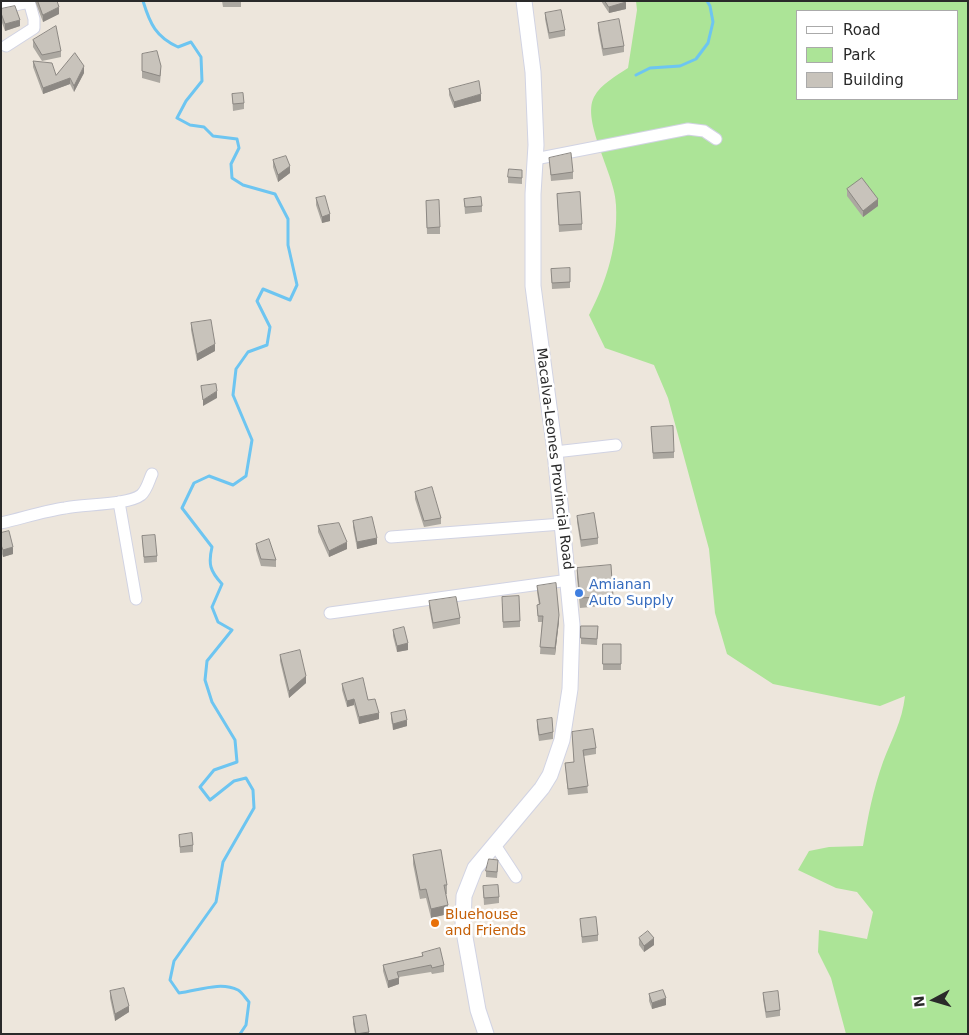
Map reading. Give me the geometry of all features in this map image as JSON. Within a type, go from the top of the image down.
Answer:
[{"type":"street","name":"Macalva-Leones Provincial Road","points":[[486,1034],[474,990],[463,926],[462,908],[472,874],[546,782],[559,752],[570,688],[572,625],[569,580],[556,452],[533,286],[535,159],[533,72],[524,1]]},
{"type":"street","points":[[1,8],[29,2],[34,20],[34,28],[6,46]]},
{"type":"street","points":[[535,159],[688,129],[704,131],[716,138]]},
{"type":"street","points":[[556,452],[616,444]]},
{"type":"street","points":[[1,523],[63,508],[93,503],[119,502],[141,495],[152,474]]},
{"type":"street","points":[[119,502],[136,599]]},
{"type":"street","points":[[391,537],[562,524]]},
{"type":"street","points":[[330,613],[569,580]]},
{"type":"street","points":[[495,845],[516,877]]},
{"type":"green space","points":[[636,1],[968,1],[968,1034],[846,1034],[831,978],[818,952],[819,930],[867,939],[873,912],[857,892],[836,888],[798,870],[809,851],[829,847],[863,846],[876,783],[899,722],[905,696],[880,706],[773,684],[727,654],[715,613],[709,549],[668,398],[654,365],[605,348],[589,315],[601,289],[610,262],[616,220],[615,193],[595,135],[591,108],[594,97],[601,88],[628,68],[637,10]]},
{"type":"building","points":[[38,1],[57,1],[59,7],[43,15]]},
{"type":"building","points":[[605,1],[625,1],[626,2],[609,7]]},
{"type":"building","points":[[15,6],[20,20],[5,24],[1,9]]},
{"type":"building","points":[[561,10],[565,30],[549,33],[545,13]]},
{"type":"building","points":[[619,19],[624,46],[603,49],[598,23]]},
{"type":"building","points":[[56,26],[61,51],[42,55],[33,40]]},
{"type":"building","points":[[157,51],[161,66],[160,76],[142,71],[142,54]]},
{"type":"building","points":[[75,53],[84,66],[74,86],[70,78],[43,88],[33,61],[52,63],[56,75]]},
{"type":"building","points":[[479,81],[481,94],[454,102],[449,89]]},
{"type":"building","points":[[243,93],[244,103],[233,104],[232,94]]},
{"type":"building","points":[[571,153],[573,172],[551,175],[549,158]]},
{"type":"building","points":[[286,156],[290,166],[278,175],[273,160]]},
{"type":"building","points":[[509,169],[522,170],[522,178],[508,177]]},
{"type":"building","points":[[862,178],[878,199],[863,211],[847,189]]},
{"type":"building","points":[[580,192],[582,224],[559,225],[557,194]]},
{"type":"building","points":[[325,196],[330,214],[322,217],[316,198]]},
{"type":"building","points":[[481,197],[482,206],[465,207],[464,199]]},
{"type":"building","points":[[439,200],[440,227],[427,228],[426,201]]},
{"type":"building","points":[[570,268],[570,282],[552,283],[551,269]]},
{"type":"building","points":[[211,320],[215,344],[197,354],[191,323]]},
{"type":"building","points":[[216,384],[217,391],[203,400],[201,386]]},
{"type":"building","points":[[673,426],[674,452],[653,453],[651,427]]},
{"type":"building","points":[[432,487],[441,518],[424,521],[415,492]]},
{"type":"building","points":[[594,513],[598,538],[581,540],[577,516]]},
{"type":"building","points":[[372,517],[377,538],[357,542],[353,521]]},
{"type":"building","points":[[339,523],[347,542],[329,551],[318,526]]},
{"type":"building","points":[[9,531],[13,547],[3,550],[1,533]]},
{"type":"building","points":[[155,535],[157,556],[144,557],[142,536]]},
{"type":"building","points":[[269,539],[276,560],[261,559],[256,544]]},
{"type":"building","points":[[611,565],[613,596],[580,598],[577,568]]},
{"type":"building","points":[[556,583],[559,615],[555,648],[540,647],[543,616],[538,616],[537,605],[540,604],[537,586]]},
{"type":"building","points":[[519,596],[520,621],[503,622],[502,597]]},
{"type":"building","points":[[456,597],[460,618],[433,623],[429,601]]},
{"type":"building","points":[[581,626],[598,626],[597,639],[581,638]]},
{"type":"building","points":[[404,627],[408,643],[397,646],[393,630]]},
{"type":"building","points":[[603,644],[621,644],[621,664],[603,664]]},
{"type":"building","points":[[300,650],[306,676],[289,691],[280,655]]},
{"type":"building","points":[[363,678],[368,700],[375,699],[379,713],[359,717],[354,699],[347,701],[342,684]]},
{"type":"building","points":[[405,710],[407,720],[393,724],[391,713]]},
{"type":"building","points":[[552,718],[553,732],[539,735],[537,720]]},
{"type":"building","points":[[593,729],[596,748],[583,750],[588,786],[568,789],[565,763],[574,762],[572,732]]},
{"type":"building","points":[[192,833],[193,845],[180,847],[179,835]]},
{"type":"building","points":[[441,850],[447,885],[444,885],[448,905],[431,909],[426,889],[420,890],[413,855]]},
{"type":"building","points":[[489,859],[498,860],[497,872],[486,871]]},
{"type":"building","points":[[498,885],[499,897],[484,898],[483,886]]},
{"type":"building","points":[[596,917],[598,935],[582,937],[580,919]]},
{"type":"building","points":[[648,931],[654,938],[644,946],[639,938]]},
{"type":"building","points":[[440,948],[444,965],[432,968],[431,965],[397,972],[399,978],[388,981],[383,965],[423,956],[422,953]]},
{"type":"building","points":[[124,988],[129,1006],[115,1014],[110,991]]},
{"type":"building","points":[[663,990],[666,998],[652,1003],[649,994]]},
{"type":"building","points":[[778,991],[780,1010],[766,1012],[763,993]]},
{"type":"building","points":[[366,1015],[369,1032],[356,1034],[353,1017]]},
{"type":"waterway","points":[[143,1],[151,23],[164,39],[178,47],[191,42],[201,57],[202,81],[186,101],[177,118],[190,125],[204,127],[213,136],[237,139],[239,148],[231,164],[232,178],[243,185],[275,194],[288,219],[288,245],[297,285],[290,300],[263,289],[257,301],[270,327],[267,345],[248,352],[236,369],[233,395],[252,440],[246,476],[233,485],[209,476],[194,483],[182,508],[212,547],[211,567],[222,584],[212,607],[218,622],[232,630],[207,661],[205,680],[212,702],[235,740],[237,762],[214,770],[200,787],[210,800],[234,781],[246,778],[253,790],[254,808],[223,862],[216,902],[174,961],[170,980],[179,993],[216,986],[231,987],[239,991],[249,1002],[246,1025],[240,1034]]},
{"type":"waterway","points":[[636,75],[650,68],[680,66],[696,59],[708,43],[713,22],[710,6],[707,1]]},
{"type":"place","name":"Amianan Auto Supply","points":[[579,593]]},
{"type":"place","name":"Bluehouse and Friends","points":[[435,923]]}]
